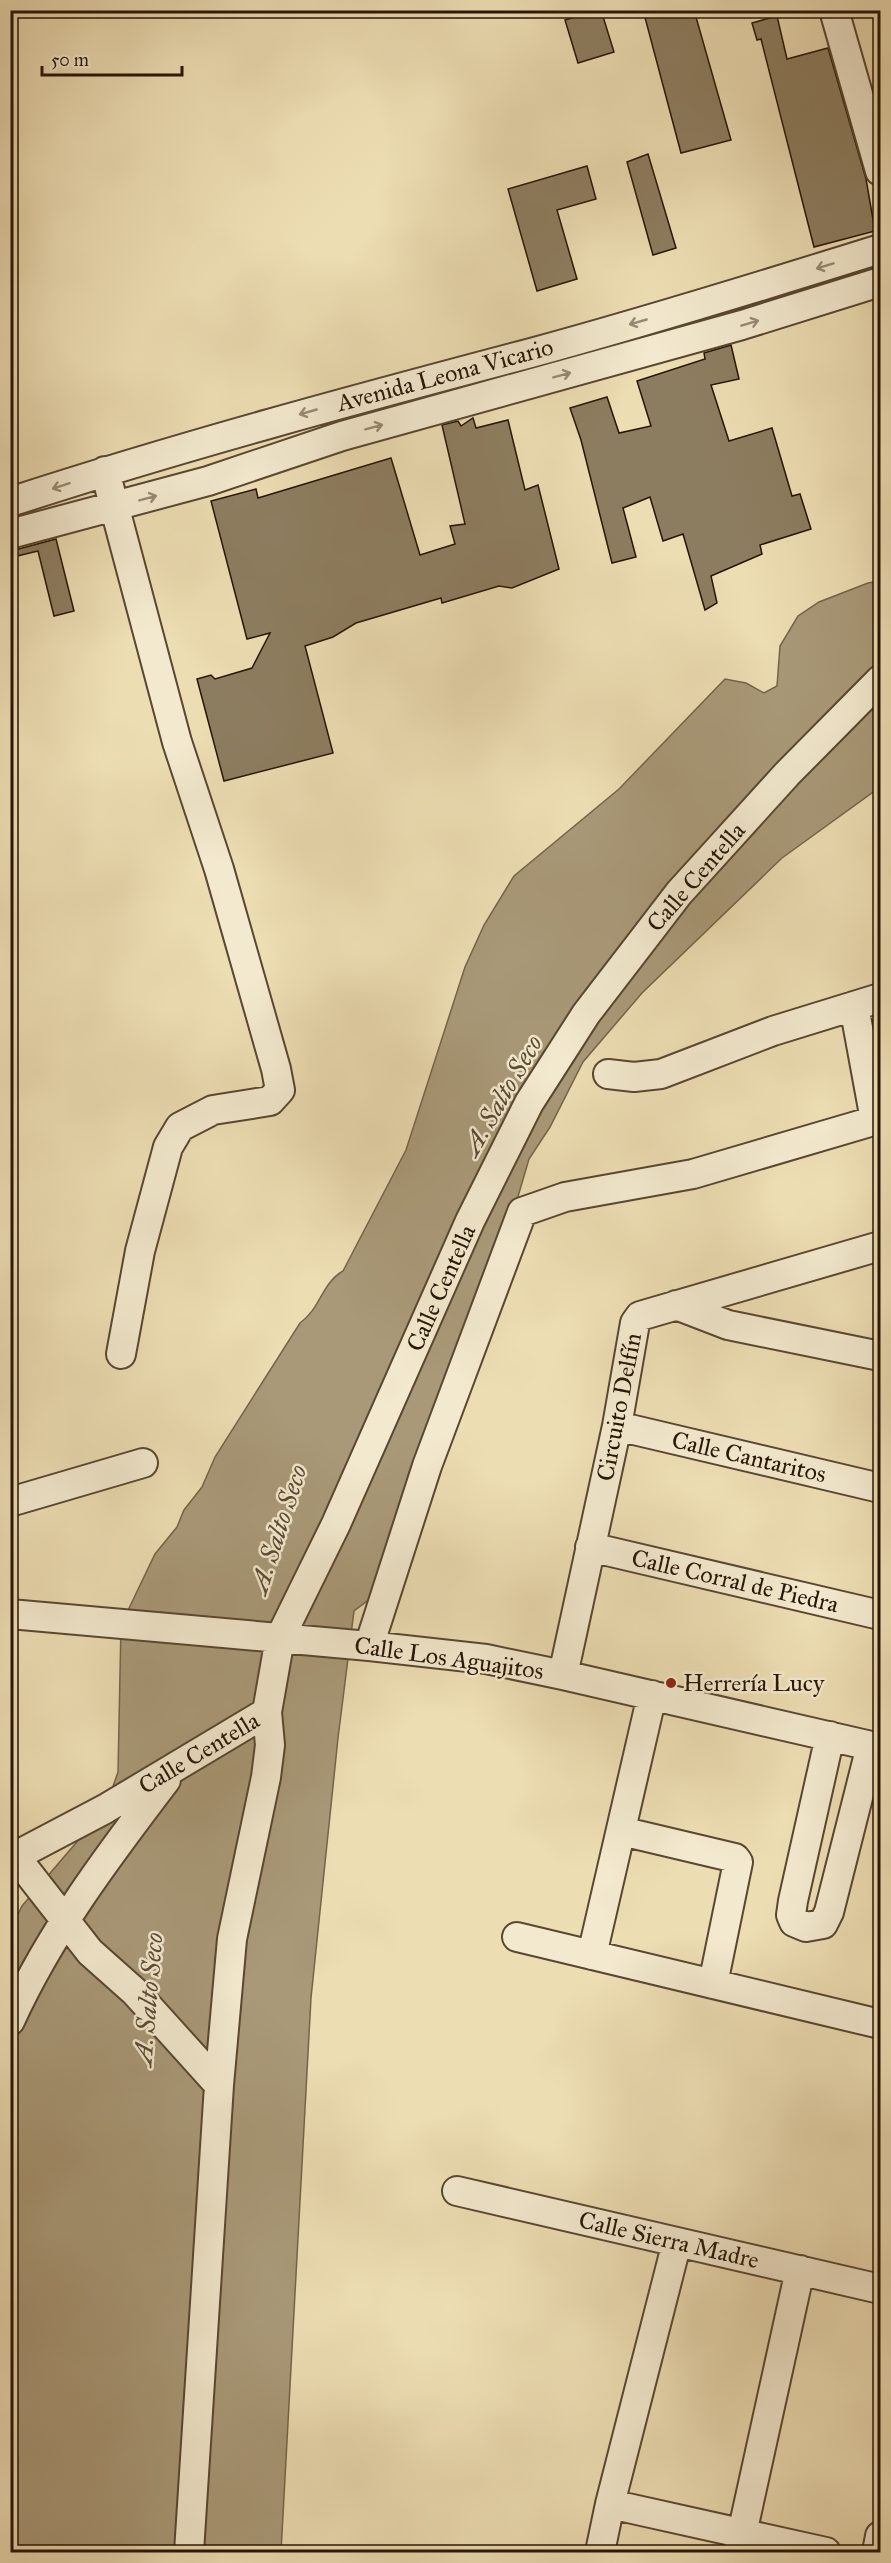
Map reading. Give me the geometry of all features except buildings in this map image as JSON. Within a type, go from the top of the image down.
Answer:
[{"type":"street","points":[[834,10],[880,171]]},
{"type":"street","name":"Avenida Leona Vicario","points":[[10,502],[105,471],[396,387],[669,313],[880,249]]},
{"type":"street","name":"Avenida Leona Vicario","points":[[10,534],[208,481],[342,436],[742,326],[880,282]]},
{"type":"street","points":[[105,471],[177,742],[219,869],[280,1090],[270,1101],[213,1110],[180,1127],[168,1147],[141,1251],[121,1354]]},
{"type":"street","name":"Calle Centella","points":[[13,1857],[174,1769],[267,1712],[280,1638],[336,1524],[470,1221],[529,1103],[586,1014],[679,893],[787,774],[880,680]]},
{"type":"street","points":[[608,1074],[634,1077],[661,1074],[773,1031],[880,999]]},
{"type":"street","points":[[369,1646],[427,1466],[522,1212],[565,1197],[693,1173],[878,1119],[854,1006]]},
{"type":"street","name":"Circuito Delfín","points":[[563,1675],[617,1426],[635,1323],[640,1316],[880,1246]]},
{"type":"street","points":[[676,1305],[728,1325],[880,1356]]},
{"type":"street","name":"Calle Cantaritos","points":[[617,1426],[880,1488]]},
{"type":"street","points":[[10,1502],[143,1463]]},
{"type":"street","name":"Calle Corral de Piedra","points":[[590,1547],[880,1615]]},
{"type":"street","name":"Calle Los Aguajitos","points":[[10,1614],[369,1646],[486,1659],[876,1747]]},
{"type":"street","points":[[592,1955],[652,1695]]},
{"type":"street","points":[[189,2553],[219,2085],[232,1940],[266,1777],[270,1745],[267,1712]]},
{"type":"street","points":[[830,1736],[792,1908],[794,1922],[806,1927],[823,1924],[829,1912],[876,1747]]},
{"type":"street","points":[[10,2021],[26,1986],[64,1921],[117,1844],[174,1769]]},
{"type":"street","points":[[621,1831],[735,1858],[738,1862],[713,1984]]},
{"type":"street","points":[[13,1857],[90,1952],[135,1992],[219,2085]]},
{"type":"street","points":[[517,1937],[880,2024]]},
{"type":"street","name":"Calle Sierra Madre","points":[[457,2191],[880,2289]]},
{"type":"street","points":[[600,2553],[610,2504],[677,2241]]},
{"type":"street","points":[[740,2542],[800,2270]]},
{"type":"street","points":[[610,2504],[740,2542],[826,2553]]},
{"type":"street","points":[[877,2553],[880,2536]]},
{"type":"water","name":"A. Salto Seco","points":[[880,581],[880,787],[782,858],[642,993],[583,1062],[550,1127],[529,1159],[507,1234],[371,1598],[354,1611],[338,1738],[311,1998],[281,2552],[11,2552],[10,1931],[22,1906],[105,1809],[118,1772],[121,1625],[155,1554],[177,1527],[184,1510],[202,1487],[215,1457],[300,1323],[307,1317],[330,1282],[343,1271],[406,1150],[465,967],[484,925],[514,876],[619,789],[725,679],[746,683],[764,693],[777,686],[780,646],[798,616],[819,602],[868,583]]},
{"type":"place","name":"Herrería Lucy","points":[[671,1683]]}]
